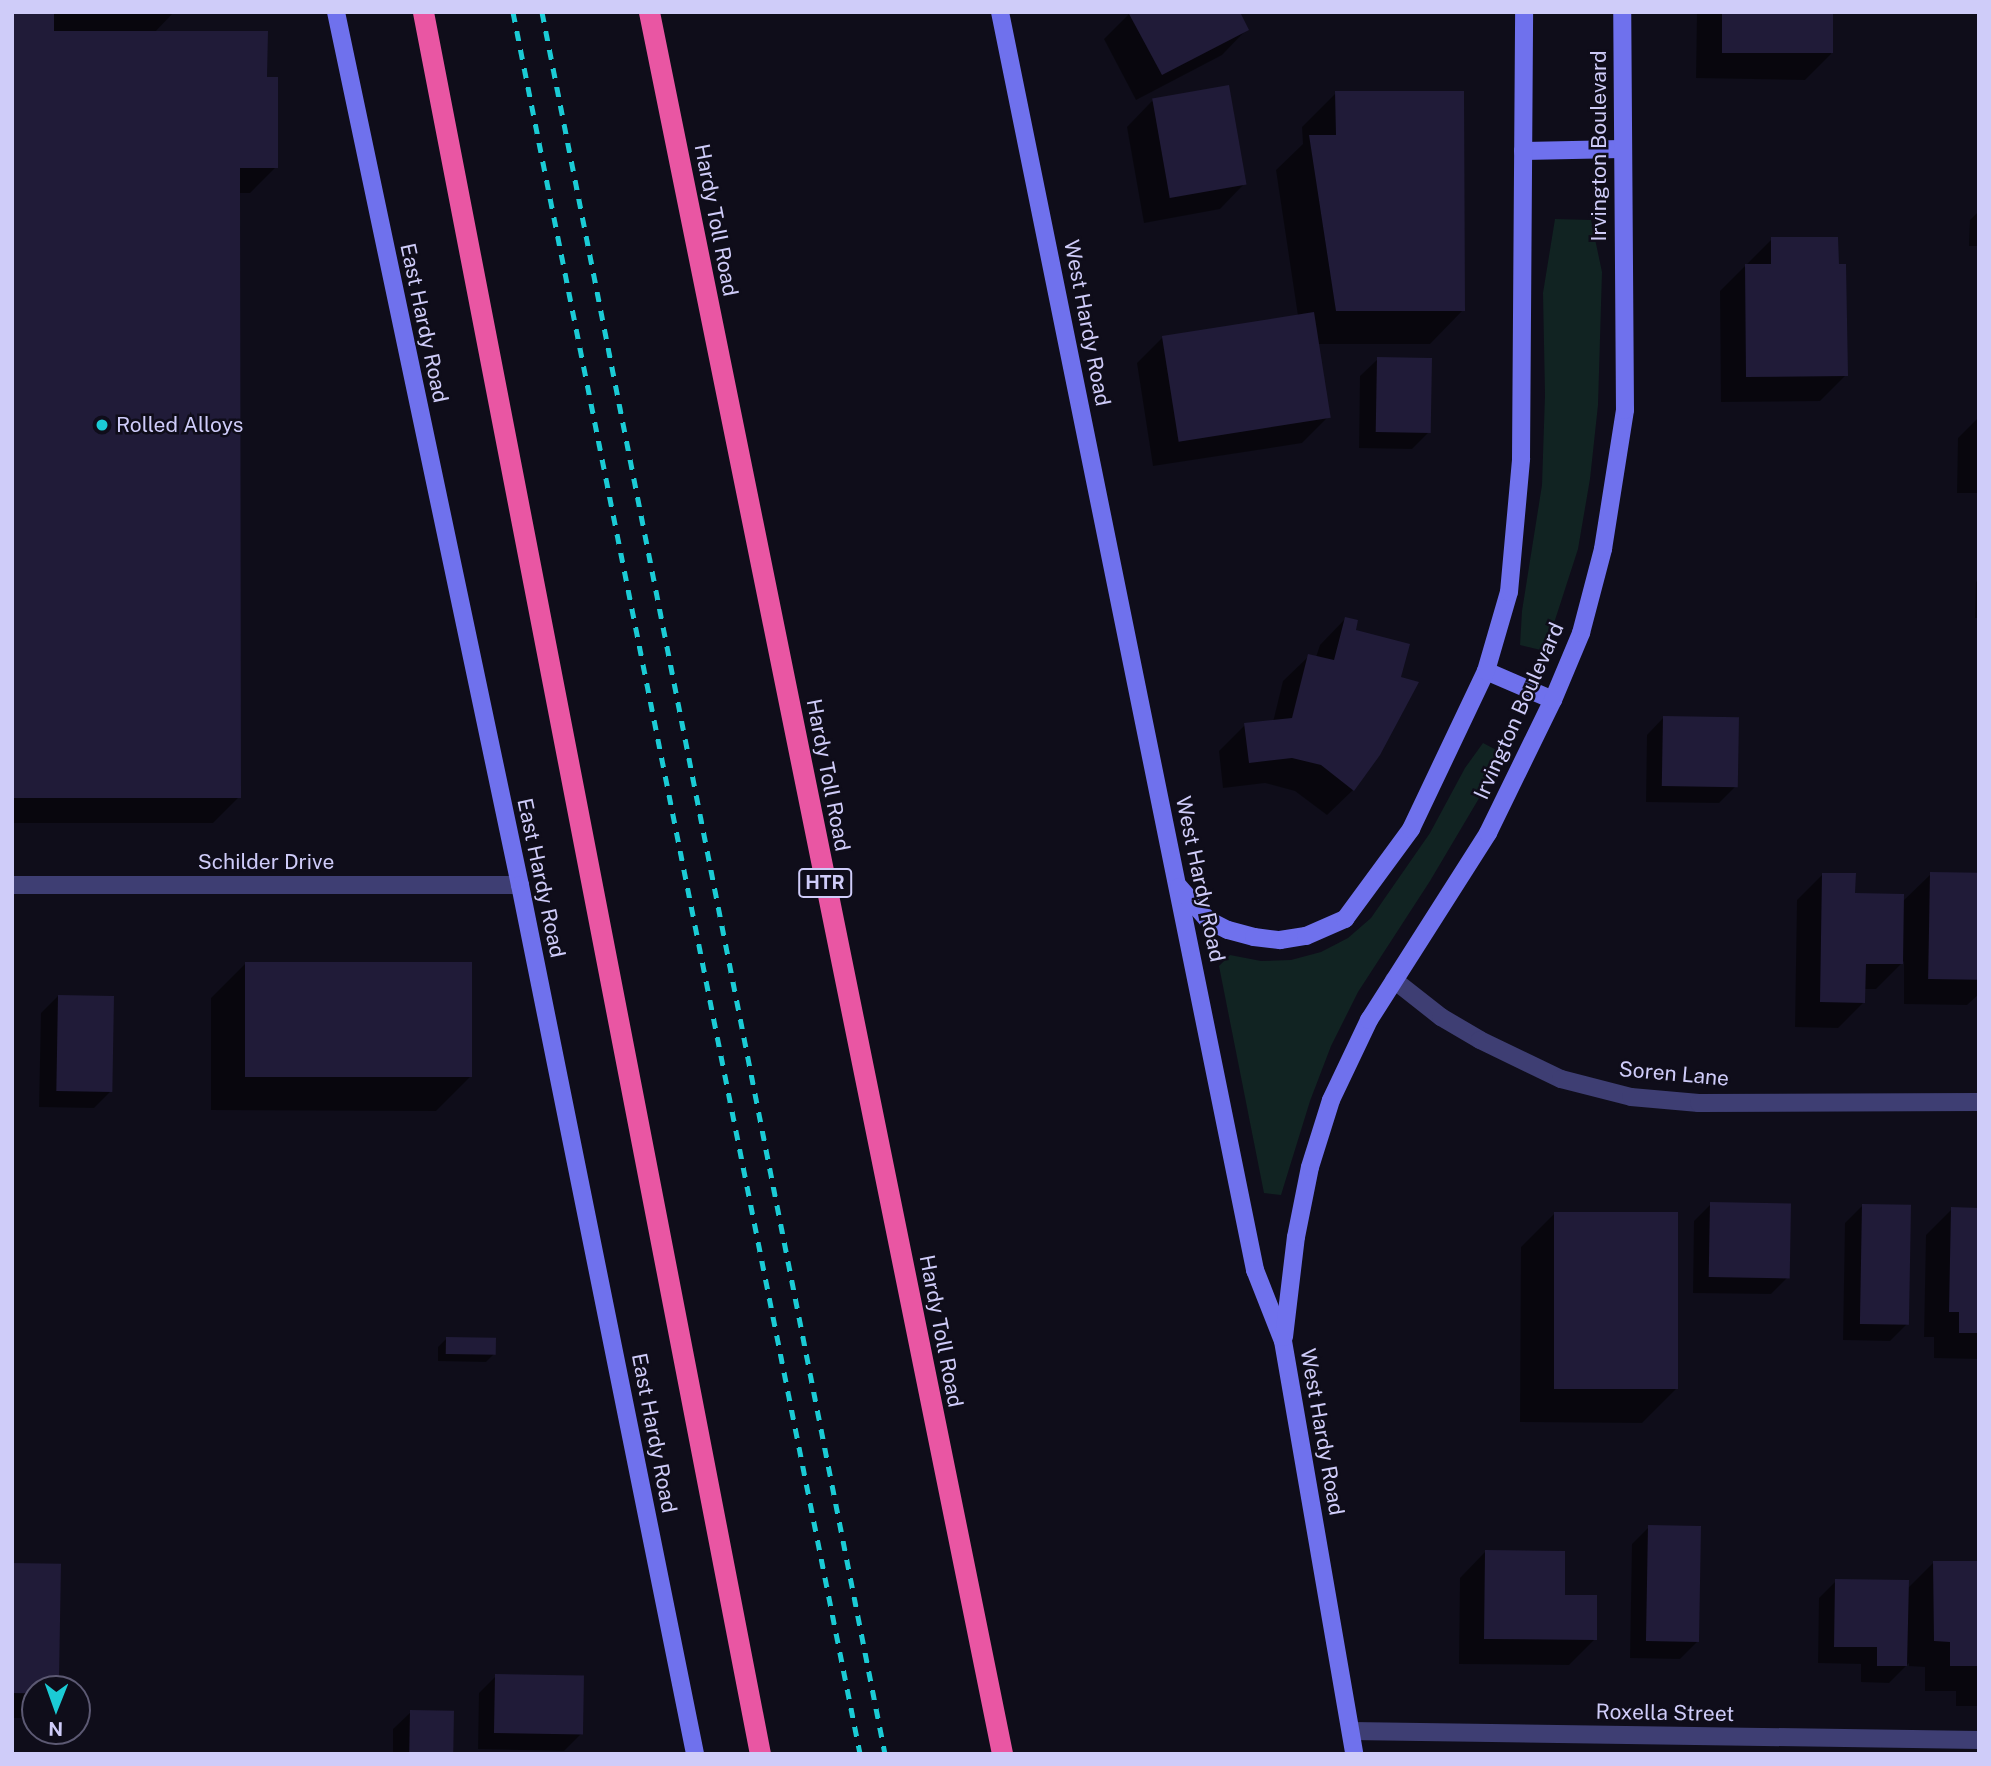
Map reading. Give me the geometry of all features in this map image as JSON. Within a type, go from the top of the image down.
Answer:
[{"type":"highway","points":[[424,12],[760,1754]]},
{"type":"highway","name":"Hardy Toll Road","points":[[649,12],[1002,1754]]},
{"type":"main road","name":"East Hardy Road","points":[[335,12],[520,885],[695,1754]]},
{"type":"main road","name":"West Hardy Road","points":[[1000,12],[1255,1270],[1283,1341],[1354,1754]]},
{"type":"main road","points":[[1178,886],[1208,919],[1228,930],[1254,937],[1280,940],[1306,936],[1345,919],[1412,829],[1486,671],[1509,592],[1521,459],[1524,12]]},
{"type":"main road","name":"Irvington Boulevard","points":[[1283,1341],[1296,1237],[1310,1167],[1331,1100],[1369,1020],[1488,833],[1553,700],[1581,634],[1603,549],[1625,410],[1622,12]]},
{"type":"main road","points":[[1523,151],[1621,149]]},
{"type":"main road","points":[[1486,671],[1553,700]]},
{"type":"street","name":"Schilder Drive","points":[[12,885],[520,885]]},
{"type":"street","name":"Soren Lane","points":[[1394,981],[1441,1017],[1480,1040],[1562,1079],[1631,1097],[1699,1102],[1979,1102]]},
{"type":"street","name":"Roxella Street","points":[[1351,1731],[1979,1740]]},
{"type":"shaded area","points":[[1555,219],[1591,220],[1602,272],[1598,405],[1590,479],[1578,549],[1545,651],[1520,645],[1522,611],[1542,485],[1545,395],[1543,293]]},
{"type":"shaded area","points":[[1483,743],[1502,753],[1491,778],[1430,881],[1358,992],[1331,1046],[1310,1101],[1281,1195],[1264,1193],[1219,966],[1230,955],[1261,961],[1291,960],[1321,952],[1348,938],[1371,918],[1430,833],[1465,768]]},
{"type":"building","points":[[12,12],[54,12],[54,31],[268,31],[267,77],[278,77],[278,168],[240,168],[241,798],[12,798]]},
{"type":"building","points":[[1128,12],[1240,12],[1249,30],[1162,75]]},
{"type":"building","points":[[1722,12],[1833,12],[1833,53],[1722,53]]},
{"type":"building","points":[[1229,85],[1247,184],[1170,198],[1152,99]]},
{"type":"building","points":[[1335,91],[1464,91],[1465,311],[1336,311],[1309,135],[1336,135]]},
{"type":"building","points":[[1771,237],[1838,237],[1839,264],[1846,264],[1848,376],[1746,377],[1745,264],[1771,264]]},
{"type":"building","points":[[1314,312],[1331,418],[1179,442],[1162,336]]},
{"type":"building","points":[[1377,357],[1432,358],[1431,433],[1376,432]]},
{"type":"building","points":[[1345,617],[1358,620],[1356,630],[1410,644],[1401,677],[1419,682],[1380,755],[1354,791],[1321,765],[1292,758],[1249,763],[1244,723],[1292,718],[1308,654],[1334,660]]},
{"type":"building","points":[[1663,716],[1739,717],[1738,787],[1662,786]]},
{"type":"building","points":[[1930,872],[1979,873],[1977,980],[1928,979]]},
{"type":"building","points":[[1822,873],[1856,873],[1855,893],[1904,894],[1903,964],[1866,964],[1865,1003],[1820,1002]]},
{"type":"building","points":[[245,962],[472,962],[472,1077],[245,1077]]},
{"type":"building","points":[[58,995],[114,996],[112,1092],[56,1091]]},
{"type":"building","points":[[1710,1202],[1791,1203],[1790,1278],[1709,1277]]},
{"type":"building","points":[[1862,1204],[1911,1205],[1909,1325],[1860,1324]]},
{"type":"building","points":[[1951,1207],[1979,1208],[1979,1333],[1959,1333],[1959,1312],[1949,1312]]},
{"type":"building","points":[[1554,1212],[1678,1212],[1678,1389],[1554,1389]]},
{"type":"building","points":[[446,1337],[496,1338],[496,1355],[446,1354]]},
{"type":"building","points":[[1648,1525],[1701,1526],[1699,1642],[1646,1641]]},
{"type":"building","points":[[1485,1550],[1565,1551],[1565,1595],[1597,1595],[1597,1640],[1484,1639]]},
{"type":"building","points":[[1933,1561],[1978,1561],[1979,1666],[1950,1666],[1950,1642],[1934,1641]]},
{"type":"building","points":[[12,1563],[61,1564],[59,1675],[21,1675],[21,1693],[12,1693]]},
{"type":"building","points":[[1835,1579],[1909,1580],[1907,1666],[1877,1666],[1877,1647],[1834,1647]]},
{"type":"building","points":[[495,1674],[584,1676],[583,1735],[494,1733]]},
{"type":"building","points":[[410,1710],[454,1711],[453,1754],[409,1754]]},
{"type":"railway","points":[[513,12],[860,1754]]},
{"type":"railway","points":[[542,12],[885,1754]]},
{"type":"place","name":"Rolled Alloys","points":[[102,425]]}]
